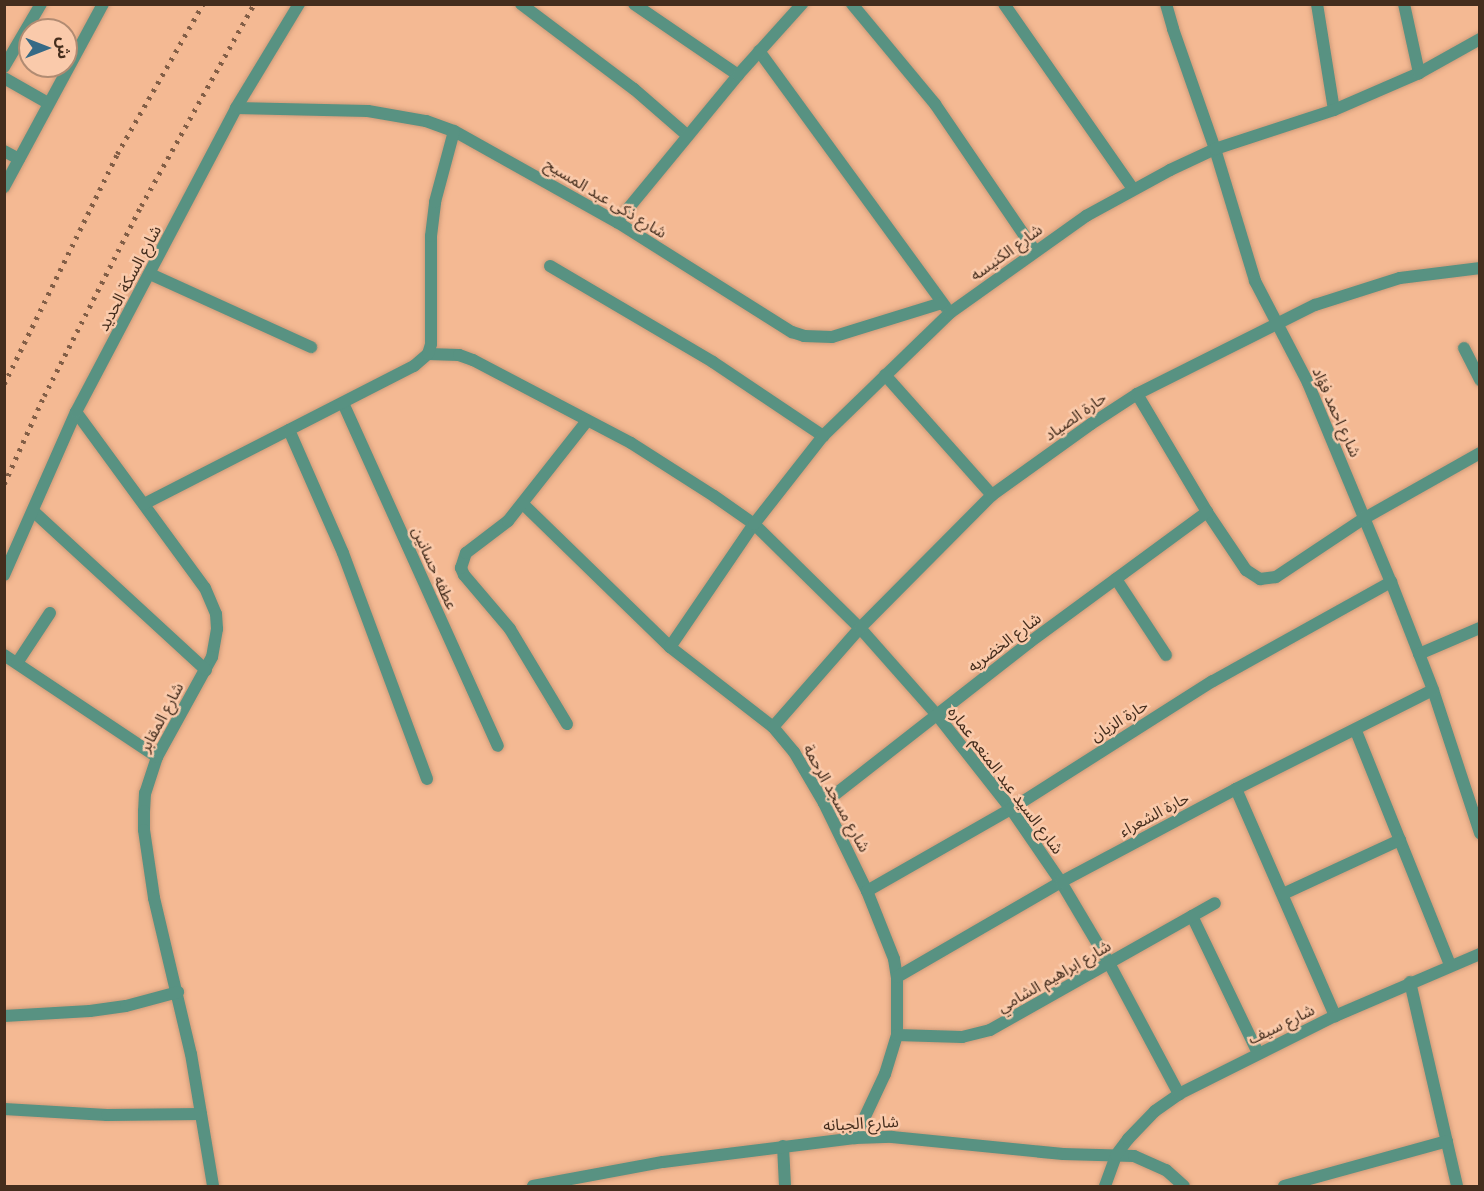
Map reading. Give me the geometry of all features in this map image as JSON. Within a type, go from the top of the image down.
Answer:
[{"type":"street","points":[[4,68],[41,4]]},
{"type":"street","points":[[4,187],[103,4]]},
{"type":"street","name":"شارع السكة الحديد","points":[[4,575],[76,412],[236,108],[299,4]]},
{"type":"street","points":[[521,4],[634,89],[687,135]]},
{"type":"street","points":[[633,4],[738,75]]},
{"type":"street","points":[[617,222],[687,135],[802,4]]},
{"type":"street","points":[[852,4],[935,104],[1035,251]]},
{"type":"street","points":[[1004,4],[1133,189]]},
{"type":"street","name":"شارع احمد فؤاد","points":[[1166,4],[1215,149],[1255,281],[1275,324],[1308,383],[1391,582],[1433,690],[1479,832]]},
{"type":"street","points":[[1317,4],[1334,110]]},
{"type":"street","points":[[1404,4],[1419,73]]},
{"type":"street","name":"شارع الكنيسه","points":[[670,647],[754,524],[823,436],[885,375],[946,308],[1086,216],[1133,189],[1215,149],[1334,110],[1419,73],[1479,39]]},
{"type":"street","points":[[759,51],[946,308]]},
{"type":"street","points":[[4,78],[48,104]]},
{"type":"street","name":"شارع ذكى عبد المسيح","points":[[236,108],[368,111],[416,119],[454,131],[617,222],[792,332],[804,336],[832,337],[946,308]]},
{"type":"street","points":[[144,504],[414,366],[428,354],[431,344],[431,236],[435,202],[454,131]]},
{"type":"street","points":[[4,151],[19,159]]},
{"type":"street","points":[[550,266],[704,356],[823,436]]},
{"type":"street","name":"حارة الصياد","points":[[773,727],[860,628],[992,495],[1137,394],[1315,305],[1401,278],[1479,268]]},
{"type":"street","points":[[150,274],[311,347]]},
{"type":"street","points":[[1464,348],[1479,380]]},
{"type":"street","name":"شارع السيد عبد المنعم عماره","points":[[428,354],[459,355],[473,360],[587,422],[631,443],[754,524],[860,628],[937,715],[1011,809],[1061,882],[1109,963],[1179,1094]]},
{"type":"street","points":[[885,375],[992,495]]},
{"type":"street","points":[[1137,394],[1207,512],[1246,570],[1260,579],[1276,577],[1363,519],[1479,453]]},
{"type":"street","name":"عطفه حسانين","points":[[342,403],[498,746]]},
{"type":"street","name":"شارع المقابر","points":[[76,412],[212,600],[218,629],[212,657],[206,670],[157,757],[145,793],[144,830],[154,897],[178,993],[213,1186]]},
{"type":"street","points":[[567,724],[510,629],[464,575],[462,560],[472,548],[491,536],[523,504],[587,422]]},
{"type":"street","points":[[290,430],[344,553],[427,779]]},
{"type":"street","name":"شارع مسجد الرحمة","points":[[523,504],[670,647],[773,727],[794,752],[824,803],[867,891],[894,959],[897,977],[897,1035],[885,1074],[855,1138]]},
{"type":"street","points":[[33,511],[206,670]]},
{"type":"street","name":"شارع الخضريه","points":[[824,803],[1029,642],[1207,512]]},
{"type":"street","points":[[1116,579],[1166,655]]},
{"type":"street","name":"حارة الزيان","points":[[867,891],[1011,809],[1213,681],[1391,582]]},
{"type":"street","points":[[17,663],[50,613]]},
{"type":"street","points":[[1419,654],[1479,628]]},
{"type":"street","points":[[4,655],[157,757]]},
{"type":"street","name":"حارة الشعراء","points":[[897,977],[1061,882],[1236,789],[1356,731],[1433,690]]},
{"type":"street","points":[[1356,731],[1450,965]]},
{"type":"street","points":[[1236,789],[1335,1016]]},
{"type":"street","points":[[1282,894],[1400,840]]},
{"type":"street","name":"شارع ابراهيم الشامي","points":[[897,1035],[962,1037],[990,1030],[1215,903]]},
{"type":"street","points":[[1192,916],[1258,1053]]},
{"type":"street","name":"شارع سيف","points":[[1105,1186],[1116,1155],[1140,1124],[1179,1094],[1335,1016],[1479,954]]},
{"type":"street","points":[[1410,982],[1457,1186]]},
{"type":"street","points":[[4,1016],[90,1011],[126,1006],[178,993]]},
{"type":"street","points":[[4,1109],[107,1115],[201,1114]]},
{"type":"street","name":"شارع الجبانه","points":[[533,1186],[663,1162],[855,1138],[932,1139],[1063,1154],[1116,1155],[1150,1161],[1166,1170],[1184,1186]]},
{"type":"street","points":[[1284,1186],[1447,1141]]},
{"type":"street","points":[[783,1146],[785,1186]]},
{"type":"railway","points":[[4,384],[117,154],[203,4]]},
{"type":"railway","points":[[4,484],[44,396],[141,206],[254,4]]}]
